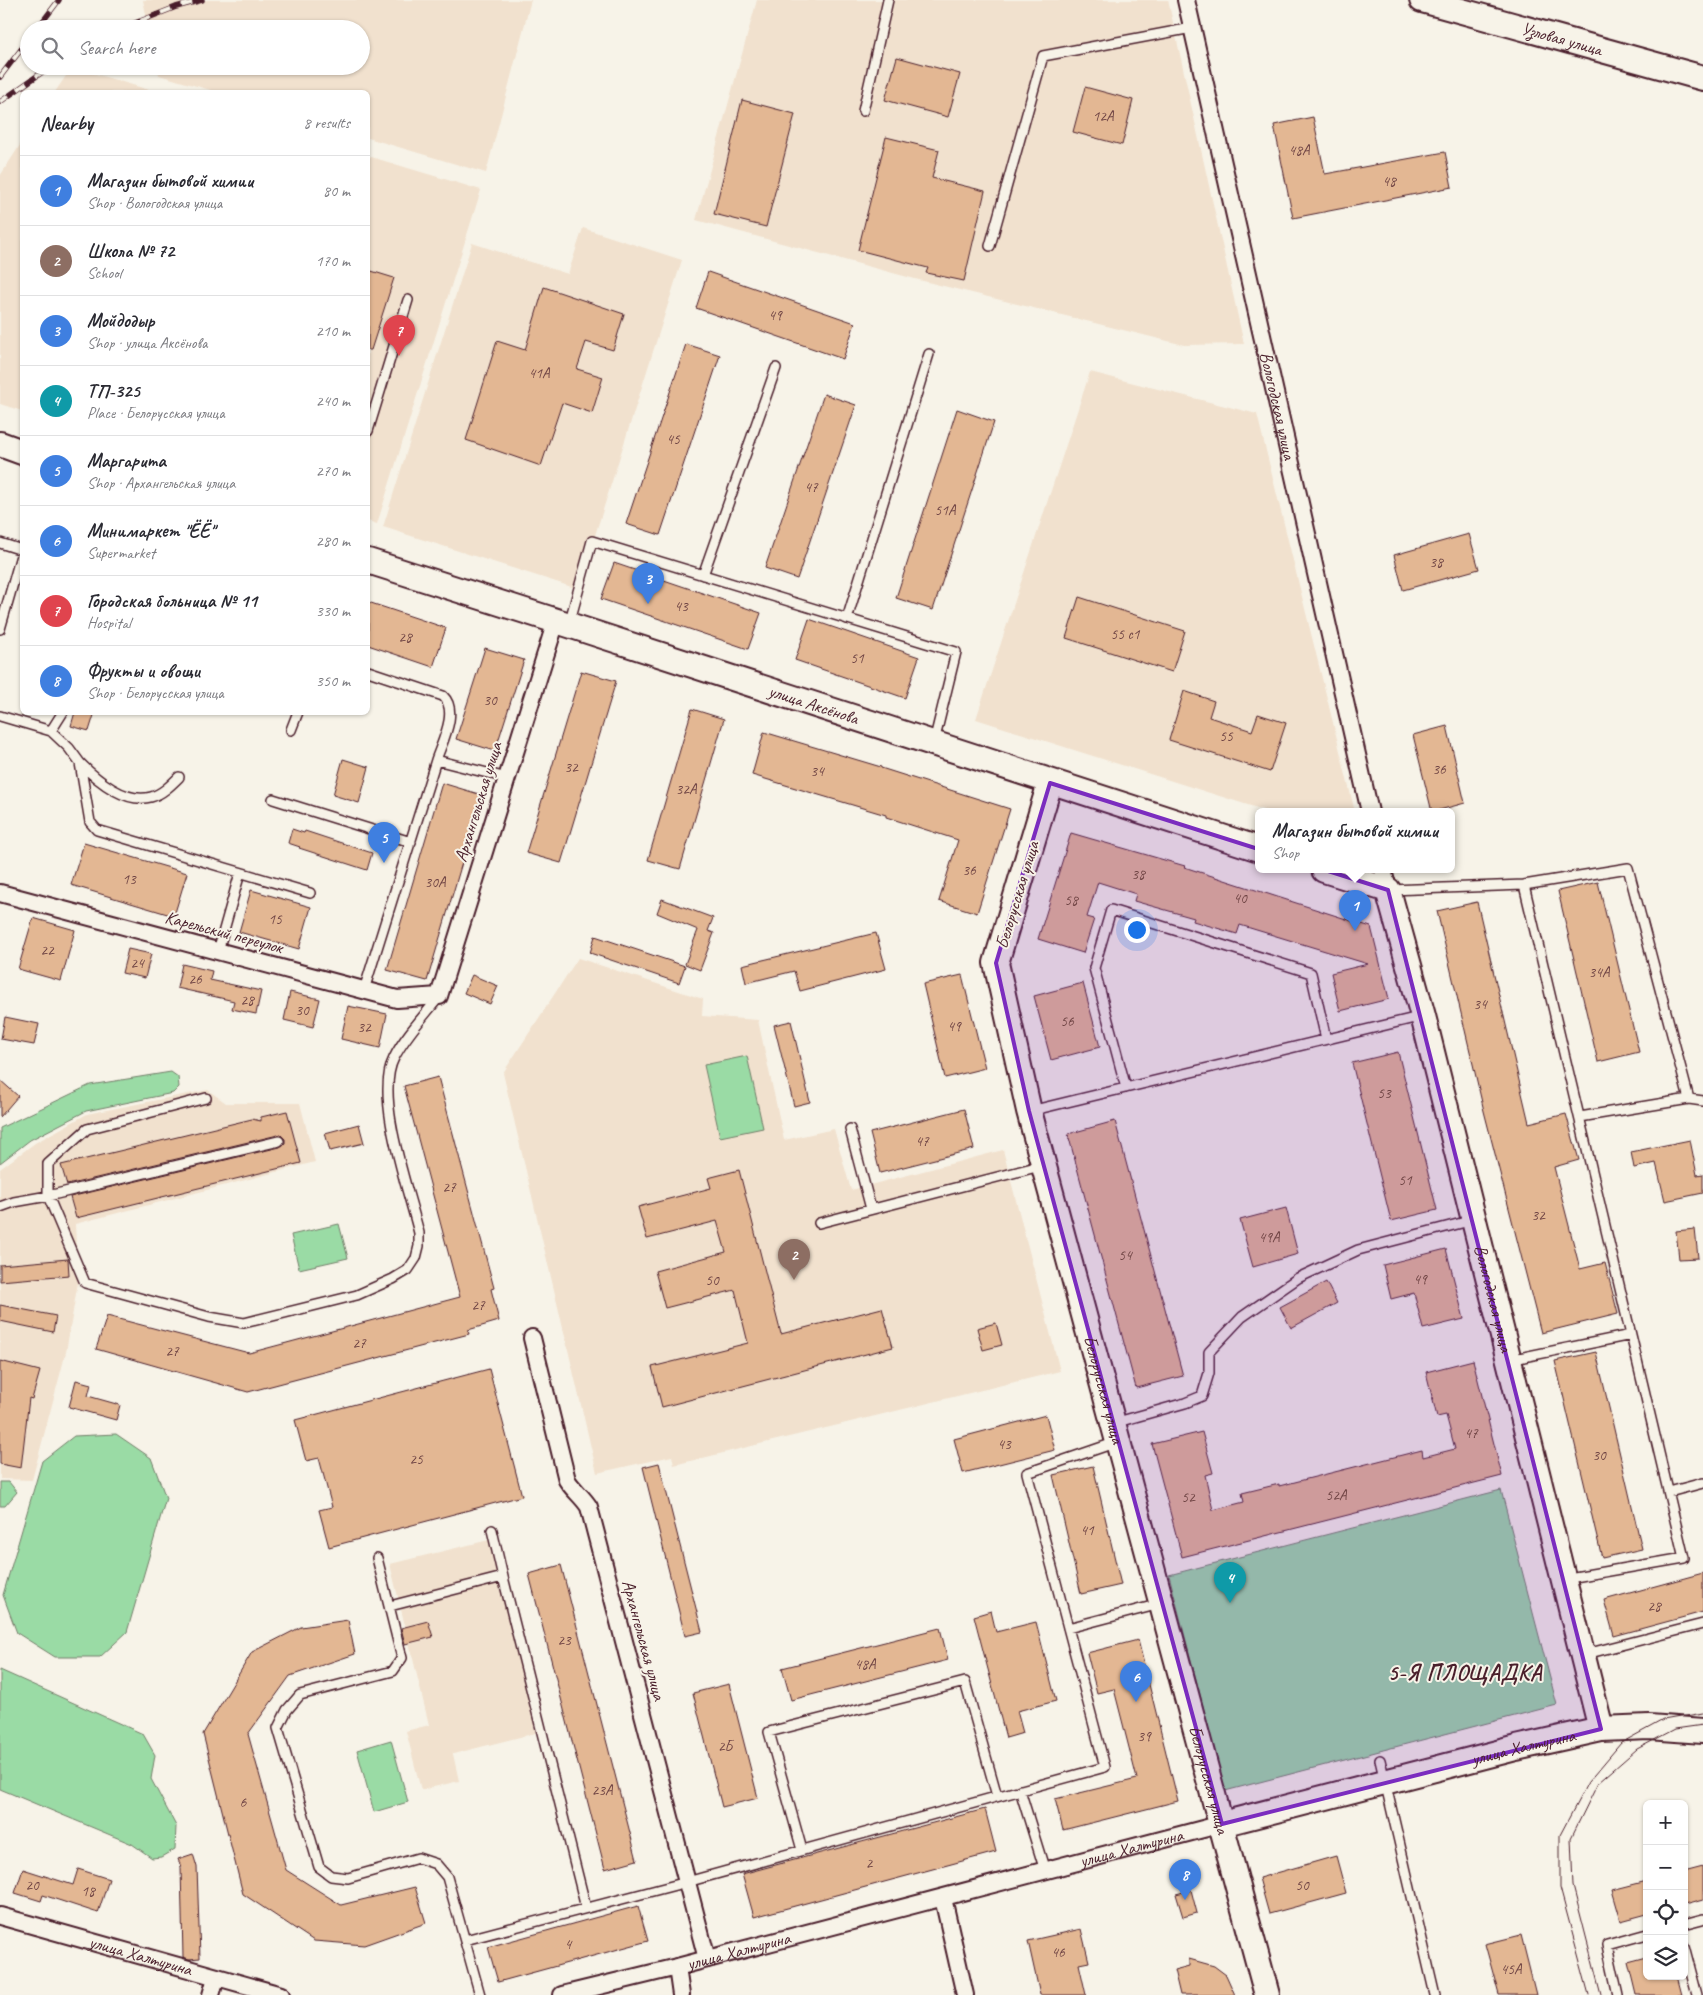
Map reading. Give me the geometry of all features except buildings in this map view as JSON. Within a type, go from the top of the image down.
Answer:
[{"type":"street","name":"Вологодская улица","points":[[1186,0],[1369,808]]},
{"type":"street","name":"Узловая улица","points":[[1422,0],[1703,78]]},
{"type":"street","points":[[0,444],[20,451]]},
{"type":"street","name":"улица Аксёнова","points":[[370,562],[1255,848]]},
{"type":"street","name":"Архангельская улица","points":[[439,996],[507,778],[562,623]]},
{"type":"street","name":"Белорусская улица","points":[[1050,783],[996,963],[1044,1165],[1267,1995]]},
{"type":"street","points":[[1342,873],[1385,880]]},
{"type":"street","name":"Вологодская улица","points":[[1385,880],[1423,1016],[1601,1729]]},
{"type":"street","name":"Карельский переулок","points":[[0,893],[397,999],[439,996]]},
{"type":"street","name":"Архангельская улица","points":[[532,1338],[568,1480],[573,1489],[585,1500],[589,1507],[707,1958]]},
{"type":"street","name":"улица Халтурина","points":[[562,1995],[677,1967],[1222,1824],[1383,1771],[1601,1729],[1649,1726],[1703,1731]]},
{"type":"street","points":[[942,1898],[965,1995]]},
{"type":"street","name":"улица Халтурина","points":[[0,1916],[281,1995]]},
{"type":"street","points":[[677,1967],[681,1995]]},
{"type":"street","points":[[211,1995],[216,1978]]},
{"type":"lane","points":[[862,111],[888,0]]},
{"type":"lane","points":[[990,246],[1042,56],[1192,28]]},
{"type":"lane","points":[[370,424],[408,300]]},
{"type":"lane","points":[[847,619],[930,354]]},
{"type":"lane","points":[[703,575],[776,368]]},
{"type":"lane","points":[[562,623],[592,541],[956,652],[934,744]]},
{"type":"lane","points":[[0,543],[20,550]]},
{"type":"lane","points":[[0,629],[20,558]]},
{"type":"lane","points":[[364,990],[450,715],[448,700],[443,696],[370,672]]},
{"type":"lane","points":[[51,731],[61,715]]},
{"type":"lane","points":[[291,730],[297,715]]},
{"type":"lane","points":[[0,716],[51,731],[62,740],[80,763],[111,789],[141,798],[151,797],[166,789],[179,777]]},
{"type":"lane","points":[[436,760],[507,778]]},
{"type":"lane","points":[[80,763],[90,822],[97,830],[310,893]]},
{"type":"lane","points":[[273,799],[411,842]]},
{"type":"lane","points":[[1385,880],[1524,885],[1628,868],[1689,1099]]},
{"type":"lane","points":[[218,951],[240,873]]},
{"type":"lane","points":[[1524,885],[1684,1558],[1563,1580]]},
{"type":"lane","points":[[1126,1088],[1094,968],[1111,910],[1310,973],[1326,1039]]},
{"type":"lane","points":[[206,1098],[87,1129],[48,1164],[48,1196],[84,1283],[210,1317],[244,1323],[357,1295],[408,1270],[416,1258],[419,1246],[419,1233],[393,1135],[388,1107],[388,1075],[393,1059],[439,996]]},
{"type":"lane","points":[[1030,1111],[1423,1016]]},
{"type":"lane","points":[[1580,1117],[1689,1099],[1703,1101]]},
{"type":"lane","points":[[850,1129],[871,1209]]},
{"type":"lane","points":[[0,1207],[14,1202],[48,1196],[279,1141]]},
{"type":"lane","points":[[819,1223],[1044,1165]]},
{"type":"lane","points":[[465,1940],[687,1882],[1105,1767],[1027,1473],[1202,1396],[1209,1373],[1209,1352],[1242,1318],[1298,1278],[1358,1250],[1474,1220]]},
{"type":"lane","points":[[1508,1360],[1631,1335]]},
{"type":"lane","points":[[1669,1492],[1703,1483]]},
{"type":"lane","points":[[492,1530],[586,1908]]},
{"type":"lane","points":[[378,1558],[402,1658],[393,1671],[300,1695],[287,1710],[278,1728],[319,1867],[331,1876],[348,1878],[418,1858],[436,1864],[447,1877],[480,1995]]},
{"type":"lane","points":[[390,1606],[503,1577]]},
{"type":"lane","points":[[1068,1628],[1162,1603]]},
{"type":"lane","points":[[1582,1655],[1703,1624]]},
{"type":"lane","points":[[802,1850],[769,1732],[965,1682],[997,1796]]},
{"type":"lane","points":[[1383,1771],[1435,1995]]},
{"type":"lane","points":[[1020,1790],[1045,1871]]},
{"type":"lane","points":[[1688,1923],[1703,1919]]},
{"type":"lane","points":[[1618,1995],[1608,1945],[1643,1935]]},
{"type":"lane","points":[[1688,1961],[1697,1995]]},
{"type":"highlighted area","points":[[1050,783],[1388,890],[1601,1729],[1222,1824],[1029,1111],[996,963]]},
{"type":"shaded area","points":[[143,0],[531,0],[486,173],[370,139],[370,90],[210,90],[159,75],[370,75],[370,20],[147,20]]},
{"type":"shaded area","points":[[757,0],[1168,0],[1244,344],[1184,345],[915,279],[696,220]]},
{"type":"shaded area","points":[[67,75],[99,75],[149,90],[56,90]]},
{"type":"shaded area","points":[[20,145],[20,410],[0,404],[0,176]]},
{"type":"shaded area","points":[[370,157],[481,190],[377,524],[370,522]]},
{"type":"shaded area","points":[[583,228],[682,260],[578,589],[383,527],[472,243],[568,274]]},
{"type":"shaded area","points":[[1090,372],[1257,414],[1354,808],[1257,808],[976,719]]},
{"type":"shaded area","points":[[578,958],[703,999],[702,1016],[758,1020],[784,1140],[834,1129],[851,1190],[1003,1150],[1060,1371],[674,1465],[672,1456],[597,1473],[503,1073]]},
{"type":"shaded area","points":[[208,1090],[226,1103],[300,1103],[315,1162],[75,1224],[78,1282],[66,1352],[32,1480],[0,1479],[0,1169],[35,1143],[87,1114]]},
{"type":"shaded area","points":[[489,1540],[536,1733],[453,1754],[459,1781],[421,1790],[406,1731],[429,1725],[390,1564]]},
{"type":"green space","points":[[747,1056],[763,1128],[720,1137],[704,1065]]},
{"type":"green space","points":[[171,1072],[178,1077],[179,1087],[173,1093],[86,1111],[30,1140],[0,1163],[0,1128],[90,1085]]},
{"type":"green space","points":[[339,1224],[348,1258],[299,1269],[291,1235]]},
{"type":"green space","points":[[116,1434],[151,1458],[166,1498],[127,1632],[100,1657],[55,1657],[17,1633],[3,1595],[42,1461],[74,1436]]},
{"type":"green space","points":[[0,1482],[9,1482],[17,1492],[5,1506],[0,1506]]},
{"type":"green space","points":[[1501,1490],[1557,1705],[1225,1791],[1169,1575]]},
{"type":"green space","points":[[0,1670],[143,1734],[155,1755],[151,1779],[176,1826],[175,1849],[161,1857],[152,1858],[132,1844],[0,1789]]},
{"type":"green space","points":[[391,1740],[408,1802],[374,1812],[357,1750]]},
{"type":"tram line","points":[[1589,1995],[1560,1888],[1560,1835],[1588,1782],[1621,1743],[1663,1720],[1703,1713]]},
{"type":"tram line","points":[[1601,1995],[1573,1886],[1571,1838],[1598,1783],[1637,1749],[1675,1729],[1703,1725]]},
{"type":"railway","points":[[44,20],[59,0]]},
{"type":"railway","points":[[143,20],[176,7],[202,0]]},
{"type":"railway","points":[[0,77],[20,51]]},
{"type":"railway","points":[[0,102],[38,75]]},
{"type":"place","name":"Городская больница № 11","points":[[399,356]]},
{"type":"place","name":"Мойдодыр","points":[[648,604]]},
{"type":"place","name":"Маргарита","points":[[384,863]]},
{"type":"place","name":"Магазин бытовой химии","points":[[1355,931]]},
{"type":"place","name":"Школа № 72","points":[[794,1280]]},
{"type":"place","name":"ТП-325","points":[[1230,1603]]},
{"type":"place","name":"Минимаркет \"ЁЁ\"","points":[[1136,1702]]},
{"type":"place","name":"Фрукты и овощи","points":[[1185,1900]]},
{"type":"district","name":"5-Я ПЛОЩАДКА","points":[[1465,1672]]}]
